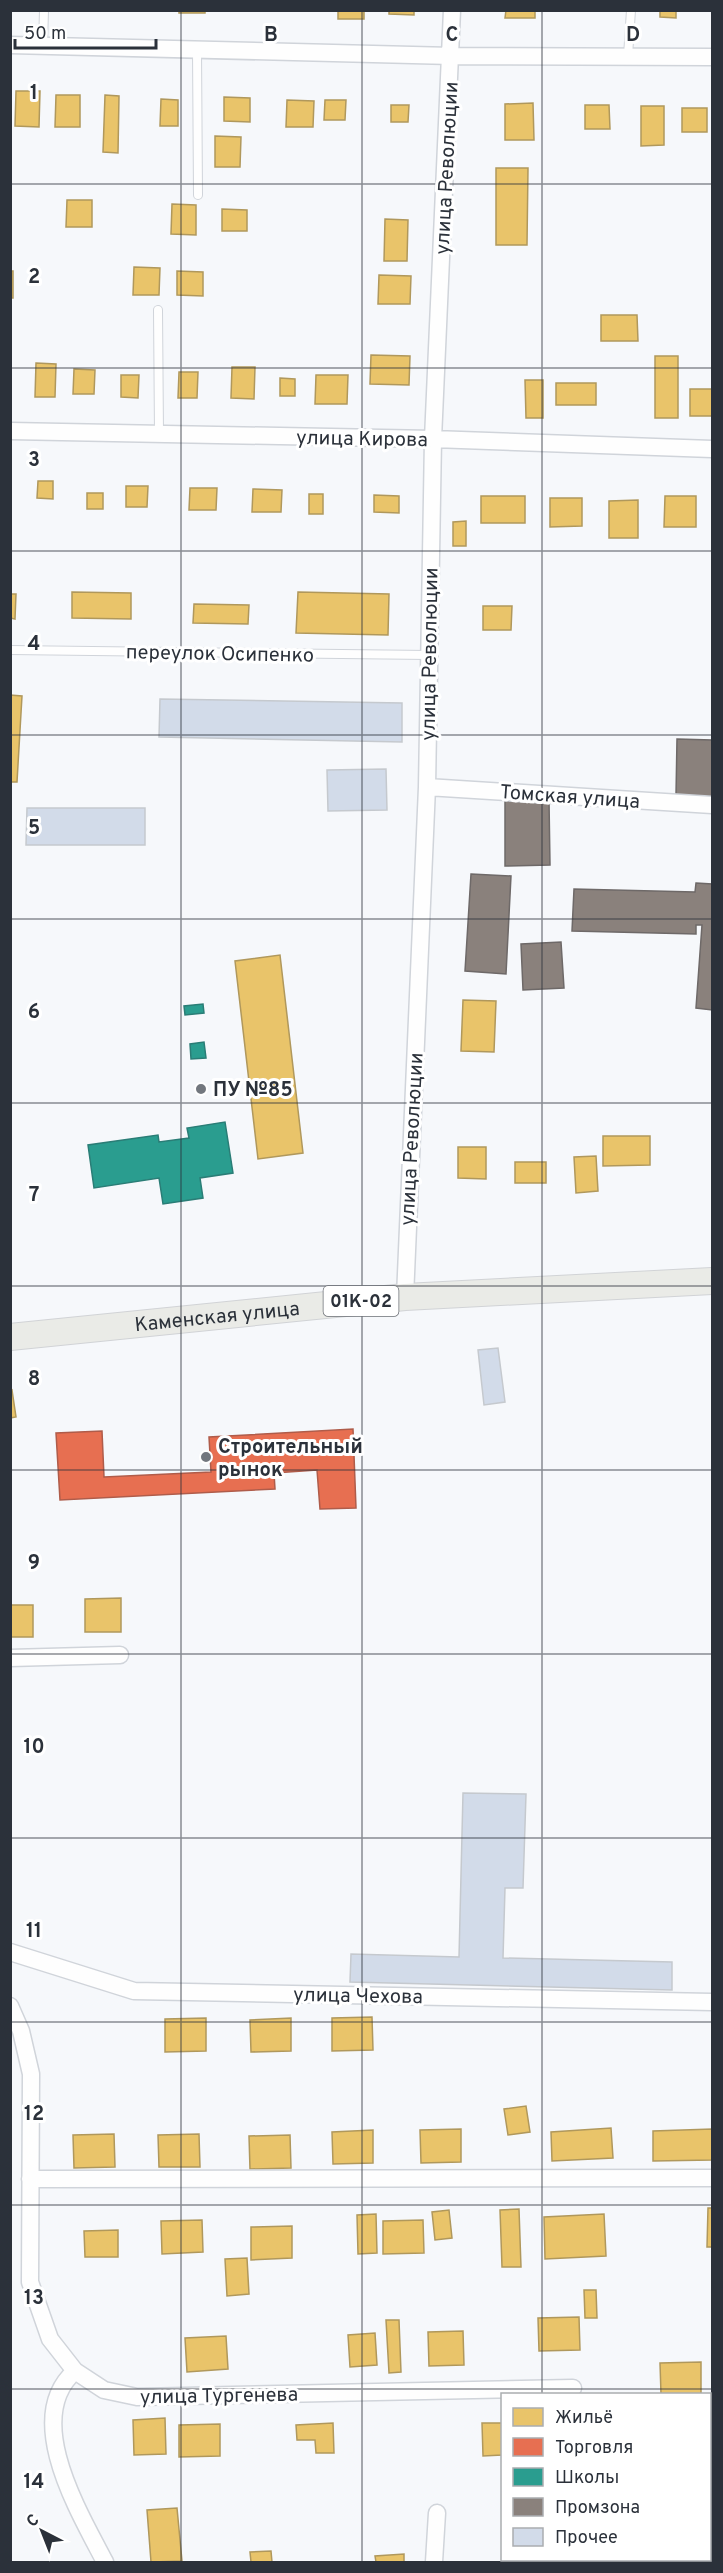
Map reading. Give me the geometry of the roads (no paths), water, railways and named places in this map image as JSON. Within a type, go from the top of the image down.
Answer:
[{"type":"main road","name":"Каменская улица","points":[[10,1337],[405,1297],[712,1281]]},
{"type":"street","name":"улица Революции","points":[[405,1297],[427,787],[433,439],[452,56],[452,10]]},
{"type":"street","points":[[10,45],[452,56],[712,57]]},
{"type":"street","name":"улица Кирова","points":[[10,431],[433,439],[712,449]]},
{"type":"street","name":"Томская улица","points":[[427,787],[712,805]]},
{"type":"street","points":[[10,1658],[120,1655]]},
{"type":"street","name":"улица Чехова","points":[[10,1952],[134,1991],[712,2002]]},
{"type":"street","name":"улица Тургенева","points":[[10,2006],[21,2031],[31,2074],[30,2282],[50,2339],[75,2371],[104,2390],[137,2397],[573,2388]]},
{"type":"street","points":[[30,2179],[712,2178]]},
{"type":"street","points":[[75,2371],[62,2382],[53,2406],[53,2432],[65,2481],[105,2562]]},
{"type":"street","points":[[434,2562],[437,2513]]},
{"type":"lane","points":[[43,46],[44,10]]},
{"type":"lane","points":[[628,56],[632,10]]},
{"type":"lane","points":[[197,50],[198,195]]},
{"type":"lane","points":[[158,310],[159,434]]},
{"type":"lane","name":"переулок Осипенко","points":[[10,650],[429,656]]},
{"type":"place","name":"ПУ №85","points":[[201,1089]]},
{"type":"place","name":"Строительный рынок","points":[[206,1457]]}]
